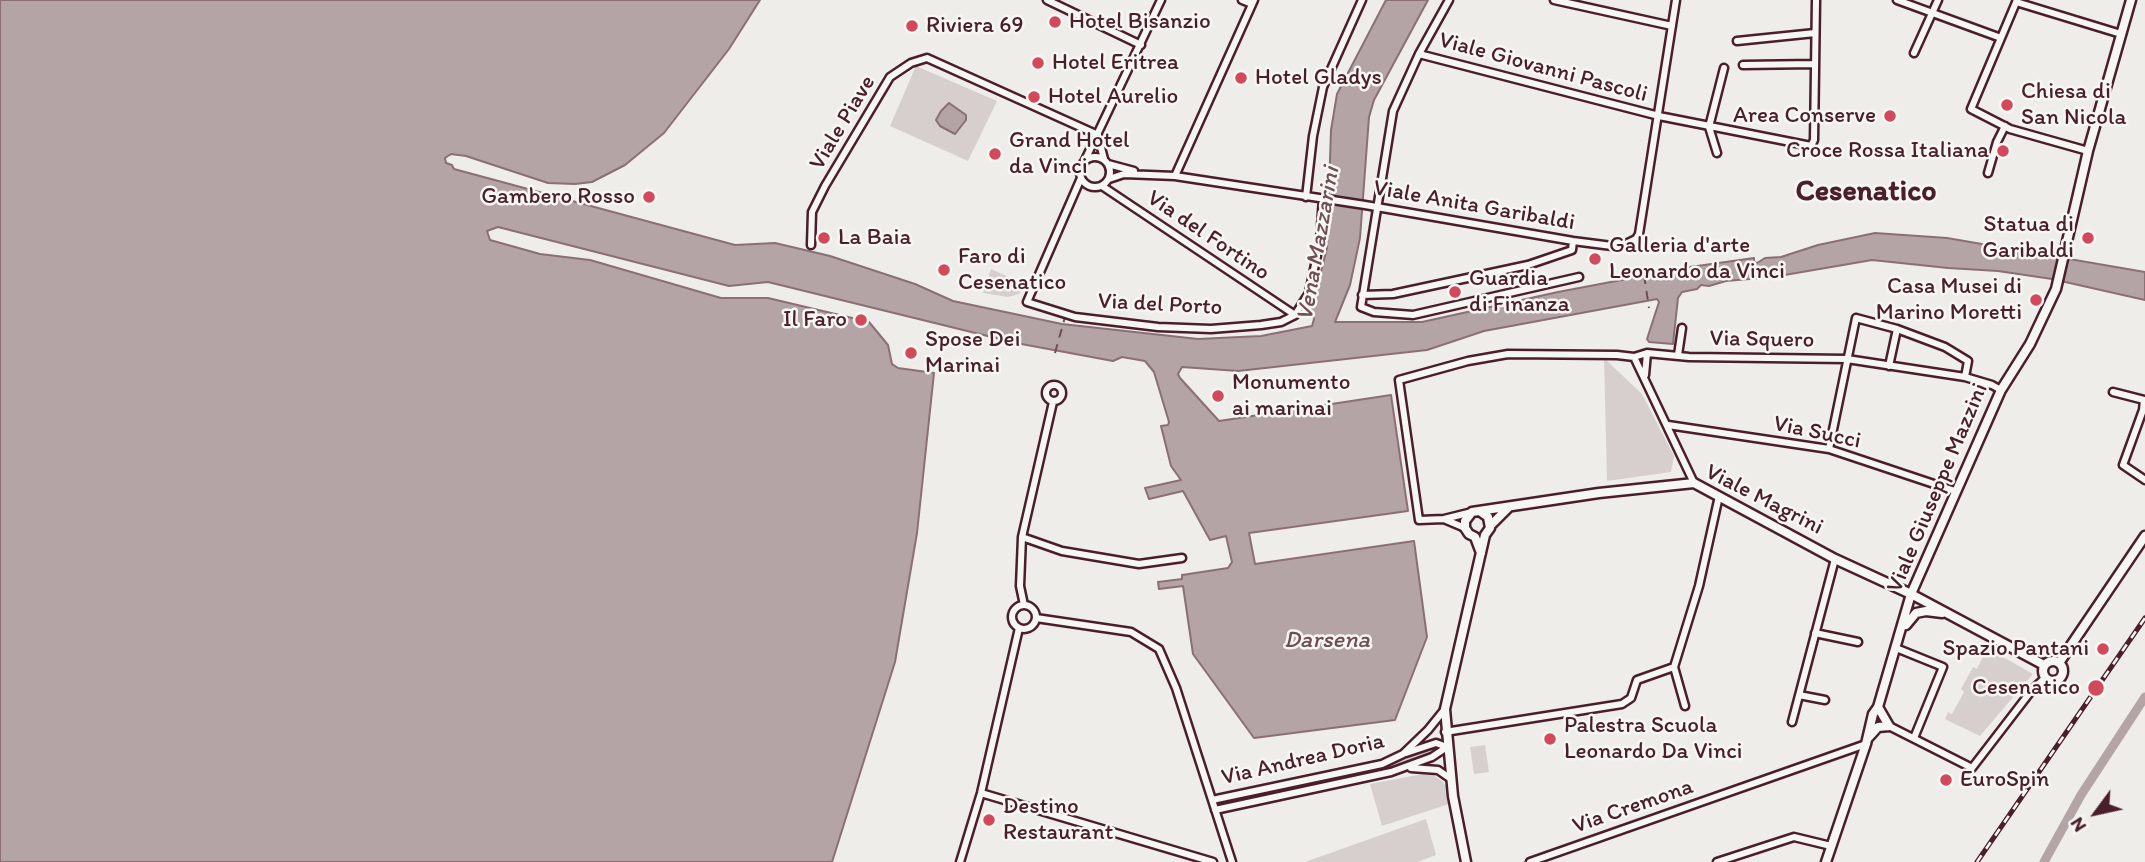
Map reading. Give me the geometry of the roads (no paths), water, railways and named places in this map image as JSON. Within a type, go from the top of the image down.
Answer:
[{"type":"street","points":[[1047,0],[1141,45]]},
{"type":"street","points":[[1098,135],[1110,169],[1109,179],[1102,186],[1088,186],[1081,178],[1080,169],[1161,0]]},
{"type":"street","points":[[1175,176],[1253,2],[1242,0]]},
{"type":"street","points":[[1306,197],[1313,136],[1323,87],[1362,0]]},
{"type":"street","points":[[1449,0],[1419,54],[1393,111],[1361,307],[1374,312],[1413,315],[1578,277]]},
{"type":"street","points":[[1554,0],[1672,26]]},
{"type":"street","points":[[1659,116],[1676,0]]},
{"type":"street","points":[[1743,65],[1815,64],[1816,0]]},
{"type":"street","points":[[1897,0],[2001,38]]},
{"type":"street","points":[[1914,53],[1938,0]]},
{"type":"street","name":"Viale Giuseppe Mazzini","points":[[1826,862],[1873,714],[1878,707],[1911,594],[2001,390],[2030,344],[2058,281],[2088,152],[2131,0]]},
{"type":"street","points":[[2088,152],[2005,127],[1971,109],[2017,1],[2121,34]]},
{"type":"street","points":[[1737,41],[1815,33]]},
{"type":"street","name":"Viale Giovanni Pascoli","points":[[1419,54],[1659,116],[1813,145],[1815,64]]},
{"type":"street","name":"Viale Piave","points":[[811,245],[812,212],[825,186],[890,77],[911,63],[927,58],[1098,135]]},
{"type":"street","points":[[1717,152],[1709,127],[1724,68]]},
{"type":"street","name":"Viale Anita Garibaldi","points":[[1109,179],[1121,174],[1139,173],[1175,176],[1612,246],[1626,244],[1636,239],[1639,234],[1659,116]]},
{"type":"street","points":[[1988,173],[1997,142],[2005,127]]},
{"type":"street","points":[[1085,160],[1094,156],[1106,162]]},
{"type":"street","name":"Viale Anita Garibaldi","points":[[1106,162],[1139,173]]},
{"type":"street","name":"Via del Porto","points":[[1081,178],[1027,302],[1088,319],[1189,329],[1271,323],[1287,320],[1295,315]]},
{"type":"street","name":"Via del Fortino","points":[[1102,186],[1295,315]]},
{"type":"street","points":[[1295,315],[1309,293],[1321,241],[1323,198]]},
{"type":"street","points":[[1362,295],[1393,294],[1528,265],[1572,250],[1573,241]]},
{"type":"street","points":[[1829,449],[1856,318],[1945,347],[1968,361],[1965,377]]},
{"type":"street","points":[[1678,355],[1682,328]]},
{"type":"street","points":[[1889,366],[1896,329]]},
{"type":"street","points":[[1645,377],[1647,353]]},
{"type":"street","name":"Via Squero","points":[[1634,357],[1647,353],[1689,357],[1847,359],[1965,377],[2001,390]]},
{"type":"street","name":"Viale Magrini","points":[[1634,357],[1508,354],[1468,361],[1399,380],[1419,520],[1444,519],[1599,493],[1694,483],[1835,559],[1911,594],[2044,666]]},
{"type":"street","points":[[1634,357],[1694,483]]},
{"type":"street","points":[[2113,392],[2144,400],[2143,410],[2123,465],[2145,480]]},
{"type":"street","points":[[1019,628],[1030,627],[1036,618],[1034,611],[1024,605],[1020,586],[1022,537],[1053,402]]},
{"type":"street","name":"Via Succi","points":[[1668,425],[1829,449],[1955,491]]},
{"type":"street","points":[[1685,706],[1674,667],[1699,586],[1719,496]]},
{"type":"street","points":[[1466,862],[1451,779],[1445,709],[1485,535],[1508,508]]},
{"type":"street","points":[[1485,535],[1475,537],[1469,534],[1465,521],[1477,512],[1488,517],[1490,526]]},
{"type":"street","name":"Viale Magrini","points":[[1444,519],[1465,528]]},
{"type":"street","points":[[2059,663],[2145,536]]},
{"type":"street","points":[[1022,537],[1062,551],[1139,564],[1182,558]]},
{"type":"street","points":[[1475,537],[1481,553]]},
{"type":"street","points":[[1792,722],[1835,559]]},
{"type":"street","points":[[1019,628],[1013,622],[1012,614],[1024,605]]},
{"type":"street","points":[[1900,637],[1909,619],[1916,613],[1926,611],[1953,617]]},
{"type":"street","points":[[1036,618],[1131,632],[1159,649],[1177,688],[1232,862]]},
{"type":"street","points":[[960,862],[981,793],[1019,628]]},
{"type":"street","points":[[1815,633],[1858,642]]},
{"type":"street","points":[[1896,648],[1943,667],[1914,738]]},
{"type":"street","points":[[2053,661],[2059,663],[2063,672],[2060,678],[2054,681],[2045,678],[2042,672],[2044,666],[2053,661]]},
{"type":"street","points":[[1446,732],[1622,704],[1631,698],[1637,680],[1674,667]]},
{"type":"street","points":[[1866,742],[1878,727],[1889,726],[1972,768],[2032,690],[2045,678]]},
{"type":"street","points":[[1799,695],[1825,700]]},
{"type":"street","points":[[1878,707],[1889,726]]},
{"type":"street","name":"Via Andrea Doria","points":[[1403,754],[1445,709]]},
{"type":"street","name":"Via Cremona","points":[[1530,862],[1866,742]]},
{"type":"street","name":"Via Andrea Doria","points":[[1212,800],[1382,764],[1436,743],[1447,747]]},
{"type":"street","name":"Via Andrea Doria","points":[[1215,810],[1405,768],[1432,757],[1447,747]]},
{"type":"street","name":"Via Andrea Doria","points":[[1405,768],[1438,770],[1451,779]]},
{"type":"street","points":[[1346,771],[1348,781]]},
{"type":"street","points":[[981,793],[1213,862]]},
{"type":"street","points":[[1717,862],[1794,837],[1831,846]]},
{"type":"water","name":"Darsena","points":[[0,0],[760,0],[729,49],[664,133],[625,165],[592,182],[575,184],[548,183],[466,156],[451,154],[445,158],[446,163],[454,169],[735,245],[775,243],[830,256],[915,284],[953,301],[1062,324],[1198,339],[1261,336],[1312,326],[1314,319],[1311,311],[1327,248],[1331,130],[1337,94],[1386,0],[1428,0],[1374,100],[1369,117],[1360,238],[1350,285],[1335,322],[1422,322],[1690,267],[1754,258],[1757,263],[1765,258],[1781,257],[1818,245],[1875,233],[1947,238],[2145,272],[2145,300],[2052,279],[1998,271],[1872,260],[1773,277],[1701,285],[1697,289],[1682,292],[1678,298],[1673,344],[1649,342],[1647,339],[1659,302],[1657,299],[1484,331],[1427,350],[1238,371],[1182,367],[1178,374],[1180,378],[1219,421],[1391,395],[1408,511],[1249,533],[1255,564],[1414,541],[1427,637],[1395,720],[1254,738],[1193,654],[1183,586],[1159,589],[1158,582],[1182,579],[1182,575],[1228,568],[1232,562],[1226,536],[1210,540],[1183,491],[1149,499],[1145,488],[1181,480],[1171,466],[1161,426],[1168,425],[1169,422],[1154,372],[1145,361],[1122,357],[1113,361],[1016,343],[768,282],[729,286],[498,227],[487,231],[490,240],[540,254],[590,260],[721,298],[768,298],[869,322],[888,345],[892,364],[898,368],[934,373],[917,533],[895,662],[832,862],[0,862]]},
{"type":"water","points":[[949,103],[966,115],[966,120],[955,134],[940,126],[936,120]]},
{"type":"waterway","points":[[2044,862],[2081,795],[2145,697]]},
{"type":"railway","points":[[1977,862],[2145,618]]},
{"type":"place","name":"Hotel Bisanzio","points":[[1055,22]]},
{"type":"place","name":"Riviera 69","points":[[912,26]]},
{"type":"place","name":"Hotel Eritrea","points":[[1038,63]]},
{"type":"place","name":"Hotel Gladys","points":[[1241,78]]},
{"type":"place","name":"Hotel Aurelio","points":[[1034,97]]},
{"type":"place","name":"Chiesa di San Nicola","points":[[2007,105]]},
{"type":"place","name":"Area Conserve","points":[[1890,116]]},
{"type":"place","name":"Croce Rossa Italiana","points":[[2003,151]]},
{"type":"place","name":"Grand Hotel da Vinci","points":[[995,154]]},
{"type":"place","name":"Gambero Rosso","points":[[649,197]]},
{"type":"place","name":"La Baia","points":[[824,238]]},
{"type":"place","name":"Statua di Garibaldi","points":[[2088,238]]},
{"type":"place","name":"Galleria d'arte Leonardo da Vinci","points":[[1595,259]]},
{"type":"place","name":"Faro di Cesenatico","points":[[944,270]]},
{"type":"place","name":"Guardia di Finanza","points":[[1455,292]]},
{"type":"place","name":"Casa Musei di Marino Moretti","points":[[2036,300]]},
{"type":"place","name":"Il Faro","points":[[861,320]]},
{"type":"place","name":"Spose Dei Marinai","points":[[911,353]]},
{"type":"place","name":"Monumento ai marinai","points":[[1218,396]]},
{"type":"place","name":"Spazio Pantani","points":[[2103,649]]},
{"type":"place","name":"Cesenatico","points":[[2096,688]]},
{"type":"place","name":"Palestra Scuola Leonardo Da Vinci","points":[[1550,739]]},
{"type":"place","name":"EuroSpin","points":[[1946,780]]},
{"type":"place","name":"Destino Restaurant","points":[[989,820]]},
{"type":"district","name":"Cesenatico","points":[[1866,192]]},
{"type":"water label","name":"Vena Mazzarini","points":[[1319,244]]}]
